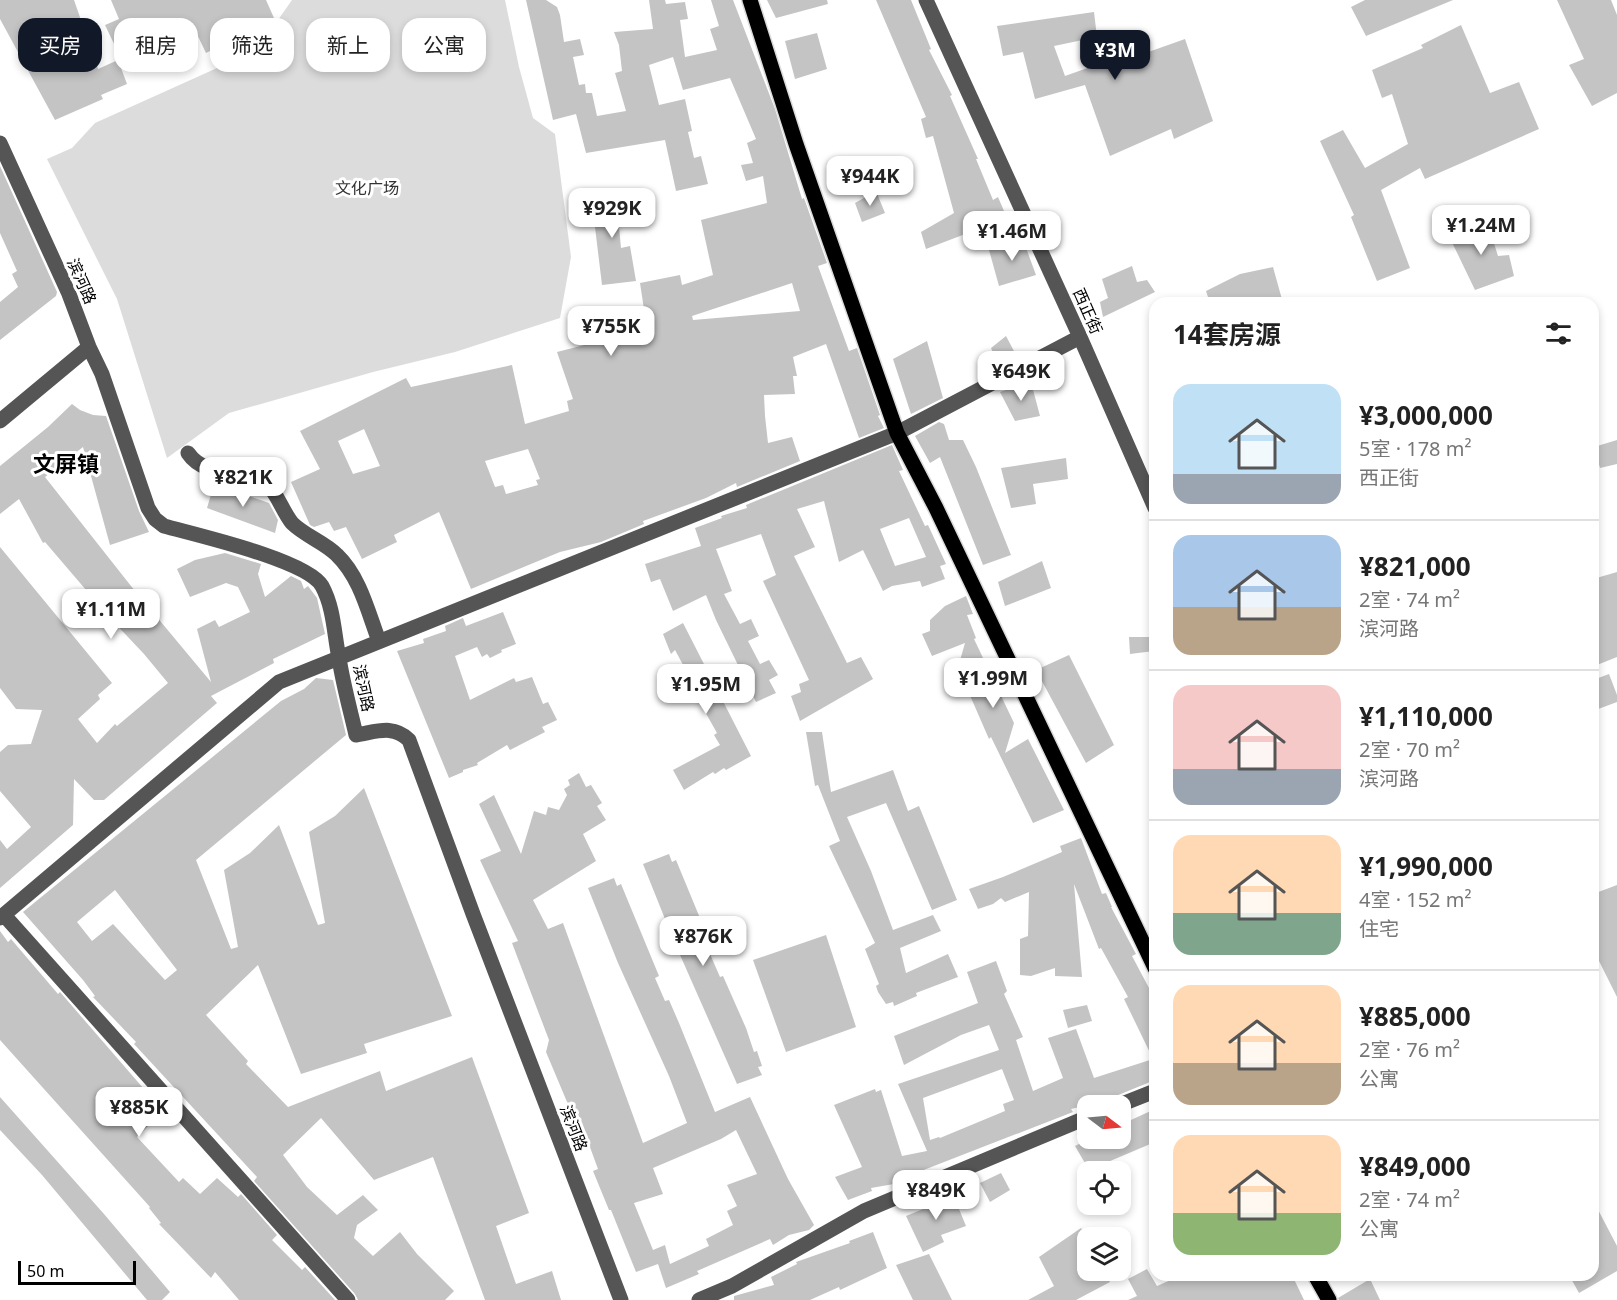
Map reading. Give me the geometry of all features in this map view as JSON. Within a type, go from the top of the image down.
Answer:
[{"type":"main road","points":[[750,0],[800,156],[897,433],[936,508],[1149,955]]},
{"type":"main road","points":[[1319,1281],[1329,1300]]},
{"type":"street","name":"西正街","points":[[926,0],[1149,494]]},
{"type":"street","name":"滨河路","points":[[0,143],[69,294],[102,374],[143,496],[155,519],[164,526],[237,546],[302,569],[314,577],[321,585],[333,617],[356,735],[390,730],[401,733],[409,740],[621,1300]]},
{"type":"street","points":[[348,1300],[2,917],[279,682],[897,433],[1080,337]]},
{"type":"street","points":[[0,421],[89,347]]},
{"type":"street","points":[[188,453],[195,463],[205,467],[267,484],[290,520],[336,554],[349,567],[379,641]]},
{"type":"street","points":[[1131,1100],[1149,1093]]},
{"type":"street","points":[[699,1300],[734,1293],[864,1211],[1077,1122]]},
{"type":"green space","name":"文化广场","points":[[292,0],[505,0],[519,67],[533,118],[555,134],[571,257],[560,318],[455,352],[373,372],[229,413],[167,458],[117,299],[47,159],[72,148],[95,123],[210,71],[294,72],[294,18],[279,18]]},
{"type":"building","points":[[0,0],[74,0],[80,18],[18,18],[18,52],[0,19]]},
{"type":"building","points":[[111,0],[266,0],[274,18],[210,18],[210,51],[206,53],[198,36],[198,18],[119,18]]},
{"type":"building","points":[[526,0],[546,0],[557,7],[564,42],[580,39],[584,55],[573,57],[579,85],[585,84],[586,93],[592,93],[597,116],[626,111],[615,73],[622,71],[619,45],[614,32],[653,29],[649,0],[665,0],[666,4],[685,2],[688,19],[680,20],[685,57],[717,50],[710,29],[719,26],[711,0],[733,0],[775,109],[802,199],[804,198],[827,263],[818,266],[849,351],[857,348],[880,415],[878,416],[884,428],[859,438],[826,344],[793,357],[797,376],[793,376],[795,394],[764,395],[768,443],[792,437],[800,461],[737,487],[736,483],[706,498],[643,521],[644,524],[601,542],[560,552],[471,589],[439,512],[394,535],[397,542],[362,559],[346,527],[334,531],[329,522],[314,527],[310,525],[291,482],[320,469],[300,431],[406,378],[411,387],[512,365],[525,424],[569,411],[567,401],[573,399],[557,352],[647,329],[640,283],[680,275],[682,285],[713,275],[701,220],[767,203],[763,176],[746,181],[741,165],[753,163],[747,143],[756,139],[730,78],[683,90],[673,57],[649,65],[659,105],[685,99],[692,131],[688,132],[694,158],[701,156],[708,184],[676,191],[665,140],[586,153],[576,114],[553,120]],"holes":[[[792,283],[800,311],[693,320],[692,316]],[[364,429],[380,466],[353,474],[338,441]],[[528,449],[540,479],[536,480],[538,485],[506,494],[503,485],[495,487],[485,461]]]},
{"type":"building","points":[[767,0],[827,0],[828,4],[776,18]]},
{"type":"building","points":[[876,0],[911,0],[931,49],[929,50],[952,95],[950,96],[978,159],[976,159],[993,200],[998,197],[1007,218],[926,249],[921,232],[954,213],[933,136],[926,138],[921,119],[926,117]]},
{"type":"building","points":[[1365,0],[1453,0],[1366,36],[1351,7]]},
{"type":"building","points":[[1557,0],[1611,0],[1617,15],[1617,93],[1592,106],[1569,65],[1584,59]]},
{"type":"building","points":[[1094,12],[1097,37],[1054,46],[1065,76],[1121,56],[1123,61],[1185,39],[1213,121],[1174,139],[1171,129],[1110,156],[1085,85],[1035,99],[1023,52],[1003,56],[997,26]]},
{"type":"building","points":[[114,21],[114,44],[105,25]]},
{"type":"building","points":[[1461,25],[1490,93],[1519,82],[1539,129],[1425,179],[1420,168],[1381,190],[1410,268],[1377,281],[1351,217],[1354,215],[1320,141],[1343,130],[1365,168],[1408,144],[1392,94],[1382,98],[1372,70],[1423,48],[1421,45]]},
{"type":"building","points":[[817,33],[827,69],[795,79],[785,41]]},
{"type":"building","points":[[114,62],[114,72],[122,72],[127,84],[101,95],[103,99],[55,120],[29,72],[102,72],[102,67]]},
{"type":"building","points":[[0,166],[57,292],[56,296],[0,340],[0,302],[18,287],[12,274],[17,271],[0,233]]},
{"type":"building","points":[[622,191],[627,216],[618,217],[621,248],[630,246],[636,281],[602,285],[591,194]]},
{"type":"building","points":[[876,191],[885,213],[862,222],[855,203]]},
{"type":"building","points":[[1487,221],[1498,256],[1509,255],[1514,276],[1475,290],[1448,234]]},
{"type":"building","points":[[1022,237],[1036,275],[999,286],[989,250]]},
{"type":"building","points":[[1132,266],[1137,282],[1147,280],[1155,292],[1103,317],[1100,302],[1108,298],[1102,279]]},
{"type":"building","points":[[1273,267],[1281,297],[1208,297],[1206,291],[1240,274]]},
{"type":"building","points":[[1006,336],[1015,353],[999,367],[991,348]]},
{"type":"building","points":[[927,341],[943,398],[911,414],[893,359]]},
{"type":"building","points":[[1031,382],[1040,416],[1015,421],[1000,392]]},
{"type":"building","points":[[72,404],[93,415],[106,416],[139,511],[149,532],[110,545],[83,447],[45,477],[211,682],[197,629],[215,620],[219,627],[250,612],[238,587],[226,583],[190,597],[177,569],[195,560],[225,553],[261,564],[258,574],[265,597],[291,576],[301,581],[304,589],[308,586],[317,598],[325,634],[273,659],[274,663],[211,696],[217,703],[104,800],[94,800],[74,779],[73,825],[0,888],[0,840],[7,849],[31,827],[0,791],[0,752],[8,745],[31,744],[42,710],[16,709],[0,688],[0,547],[112,683],[98,695],[100,699],[78,719],[97,743],[115,724],[117,726],[168,683],[45,542],[43,543],[19,499],[0,514],[0,466]]},
{"type":"building","points":[[939,422],[944,424],[949,440],[963,440],[1011,555],[983,565],[940,457],[930,463],[915,436]]},
{"type":"building","points":[[1617,440],[1617,464],[1600,468],[1599,445]]},
{"type":"building","points":[[892,445],[903,470],[899,471],[946,564],[940,566],[945,579],[922,587],[920,581],[892,586],[883,591],[863,550],[839,562],[824,501],[797,509],[815,547],[794,556],[847,663],[861,657],[873,679],[800,721],[791,696],[801,692],[799,684],[809,680],[763,581],[776,575],[761,534],[716,549],[732,591],[724,594],[740,624],[751,619],[759,636],[748,641],[760,664],[769,660],[778,675],[769,680],[776,693],[756,702],[706,595],[673,611],[660,579],[651,582],[645,564],[701,546],[695,528],[722,518],[721,516],[747,508],[746,505]],"holes":[[[909,518],[926,557],[895,566],[880,529]]]},
{"type":"building","points":[[1066,458],[1068,479],[1033,484],[1036,504],[1011,508],[1001,468]]},
{"type":"building","points":[[214,484],[269,503],[278,520],[275,533],[207,508]]},
{"type":"building","points":[[1042,561],[1051,588],[1005,606],[998,582]]},
{"type":"building","points":[[1617,572],[1617,657],[1599,664],[1599,577]]},
{"type":"building","points":[[966,596],[973,614],[967,615],[976,638],[974,639],[1014,723],[1005,753],[1028,739],[1064,810],[1033,823],[957,671],[965,643],[932,656],[922,634],[930,631],[930,620],[945,606]]},
{"type":"building","points":[[503,612],[516,644],[501,650],[502,652],[490,658],[487,654],[482,657],[477,647],[455,656],[470,700],[514,678],[516,682],[532,677],[543,704],[548,702],[557,720],[542,727],[545,732],[510,750],[507,745],[477,763],[478,765],[449,778],[397,651],[424,643],[423,639],[446,631],[445,626],[463,618],[466,626]]},
{"type":"building","points":[[683,623],[751,756],[726,770],[724,768],[715,774],[713,772],[684,790],[673,770],[720,745],[714,735],[717,733],[691,687],[694,685],[675,650],[671,654],[663,634]]},
{"type":"building","points":[[1129,637],[1149,637],[1149,652],[1130,654]]},
{"type":"building","points":[[1069,655],[1114,745],[1086,763],[1036,670]]},
{"type":"building","points":[[1609,674],[1617,695],[1617,702],[1599,709],[1599,678]]},
{"type":"building","points":[[316,678],[333,680],[346,735],[196,860],[231,949],[238,947],[224,870],[250,853],[279,825],[318,925],[325,923],[309,832],[335,816],[364,788],[452,1016],[364,1044],[367,1053],[301,1074],[258,965],[206,1015],[248,1061],[246,1064],[288,1107],[380,1071],[386,1091],[472,1057],[529,1213],[496,1226],[516,1284],[552,1271],[561,1300],[485,1300],[433,1157],[374,1180],[321,1118],[283,1155],[307,1187],[337,1215],[363,1195],[378,1210],[357,1225],[354,1238],[373,1256],[400,1232],[417,1254],[454,1291],[445,1300],[358,1300],[254,1181],[257,1177],[134,1044],[136,1042],[93,997],[95,996],[83,980],[23,912],[281,701],[304,689]],"holes":[[[115,890],[177,970],[165,980],[113,924],[92,941],[77,922]]]},
{"type":"building","points":[[806,732],[822,732],[831,792],[893,770],[908,811],[919,806],[957,900],[932,910],[886,803],[847,817],[871,871],[893,930],[933,915],[941,931],[900,948],[906,973],[948,954],[958,977],[916,993],[917,996],[894,1006],[893,1002],[886,1004],[878,992],[876,986],[879,984],[865,949],[875,943],[829,846],[840,841],[818,785],[815,786]]},
{"type":"building","points":[[579,773],[586,787],[591,785],[602,803],[597,806],[606,820],[583,834],[596,861],[533,900],[548,929],[563,923],[643,1143],[687,1123],[588,888],[614,878],[617,886],[621,884],[659,976],[655,978],[665,1001],[669,1000],[715,1112],[750,1097],[788,1179],[814,1225],[809,1230],[789,1235],[773,1245],[770,1239],[697,1271],[699,1274],[666,1288],[658,1264],[636,1272],[611,1210],[609,1210],[593,1171],[598,1169],[576,1109],[570,1109],[546,1052],[549,1040],[512,943],[518,941],[480,860],[501,851],[479,804],[494,795],[521,854],[534,811],[546,815],[548,807],[559,810],[567,795],[564,789],[570,785],[568,780]],"holes":[[[736,1130],[757,1174],[727,1185],[737,1206],[727,1211],[733,1225],[706,1239],[709,1246],[670,1264],[665,1245],[653,1250],[634,1203],[663,1194],[653,1168],[721,1139]]]},
{"type":"building","points":[[1081,838],[1102,894],[1106,893],[1136,954],[1132,956],[1149,988],[1149,1051],[1124,999],[1128,997],[1101,948],[1099,949],[1074,884],[1082,977],[1055,976],[1055,968],[1031,976],[1020,975],[1020,939],[1028,936],[1029,892],[1005,902],[1001,898],[993,904],[978,909],[969,889],[1062,852],[1060,846]]},
{"type":"building","points":[[669,854],[672,862],[676,860],[714,952],[710,954],[720,977],[723,976],[762,1066],[758,1067],[762,1075],[737,1084],[673,939],[643,864]]},
{"type":"building","points":[[1617,885],[1617,997],[1599,961],[1599,892]]},
{"type":"building","points":[[0,931],[8,942],[11,939],[58,994],[60,992],[163,1111],[137,1137],[179,1182],[183,1178],[200,1194],[217,1178],[238,1197],[241,1194],[277,1235],[272,1240],[302,1270],[305,1267],[335,1300],[239,1300],[215,1272],[211,1278],[159,1224],[161,1223],[150,1207],[0,1040]]},
{"type":"building","points":[[826,935],[856,1027],[786,1052],[753,960]]},
{"type":"building","points":[[996,961],[1007,991],[1004,994],[1023,1037],[1016,1040],[1033,1091],[1063,1078],[1048,1038],[1076,1029],[1094,1078],[1149,1060],[1149,1082],[1118,1095],[1077,1095],[1077,1108],[1071,1109],[1073,1112],[921,1171],[921,1176],[911,1181],[871,1188],[872,1191],[848,1200],[835,1177],[862,1167],[834,1105],[875,1089],[876,1092],[881,1090],[902,1156],[927,1151],[898,1084],[999,1050],[989,1025],[961,1035],[904,1065],[894,1036],[978,1003],[967,972]],"holes":[[[1002,1069],[1014,1100],[1003,1104],[1005,1111],[930,1140],[923,1098]]]},
{"type":"building","points":[[1087,1005],[1092,1021],[1068,1028],[1063,1010]]},
{"type":"building","points":[[0,1097],[170,1292],[162,1300],[147,1300],[42,1175],[0,1130]]},
{"type":"building","points":[[1149,1112],[1149,1145],[1110,1161],[1084,1161],[1075,1146],[1077,1145],[1077,1149],[1131,1149],[1131,1120]]},
{"type":"building","points":[[1001,1173],[1010,1190],[990,1202],[980,1183]]},
{"type":"building","points":[[952,1192],[966,1226],[941,1235],[944,1242],[923,1252],[906,1216],[933,1205],[931,1200]]},
{"type":"building","points":[[1599,1212],[1617,1246],[1617,1271],[1579,1293],[1572,1281],[1599,1281]]},
{"type":"building","points":[[1077,1231],[1077,1281],[1110,1282],[1076,1300],[1028,1300],[1054,1286],[1039,1257]]},
{"type":"building","points":[[873,1232],[887,1268],[840,1290],[839,1287],[810,1300],[734,1300],[734,1296],[774,1285],[771,1277],[797,1264],[796,1262],[850,1243],[849,1241]]},
{"type":"building","points":[[929,1254],[952,1300],[913,1300],[896,1265]]},
{"type":"building","points":[[1147,1269],[1149,1281],[1154,1281],[1157,1286],[1168,1281],[1295,1281],[1304,1300],[1128,1300],[1137,1296],[1129,1281],[1131,1277]]},
{"type":"building","points":[[1367,1281],[1371,1281],[1380,1300],[1339,1300],[1338,1298]]},
{"type":"district","name":"文屏镇","points":[[66,464]]}]
